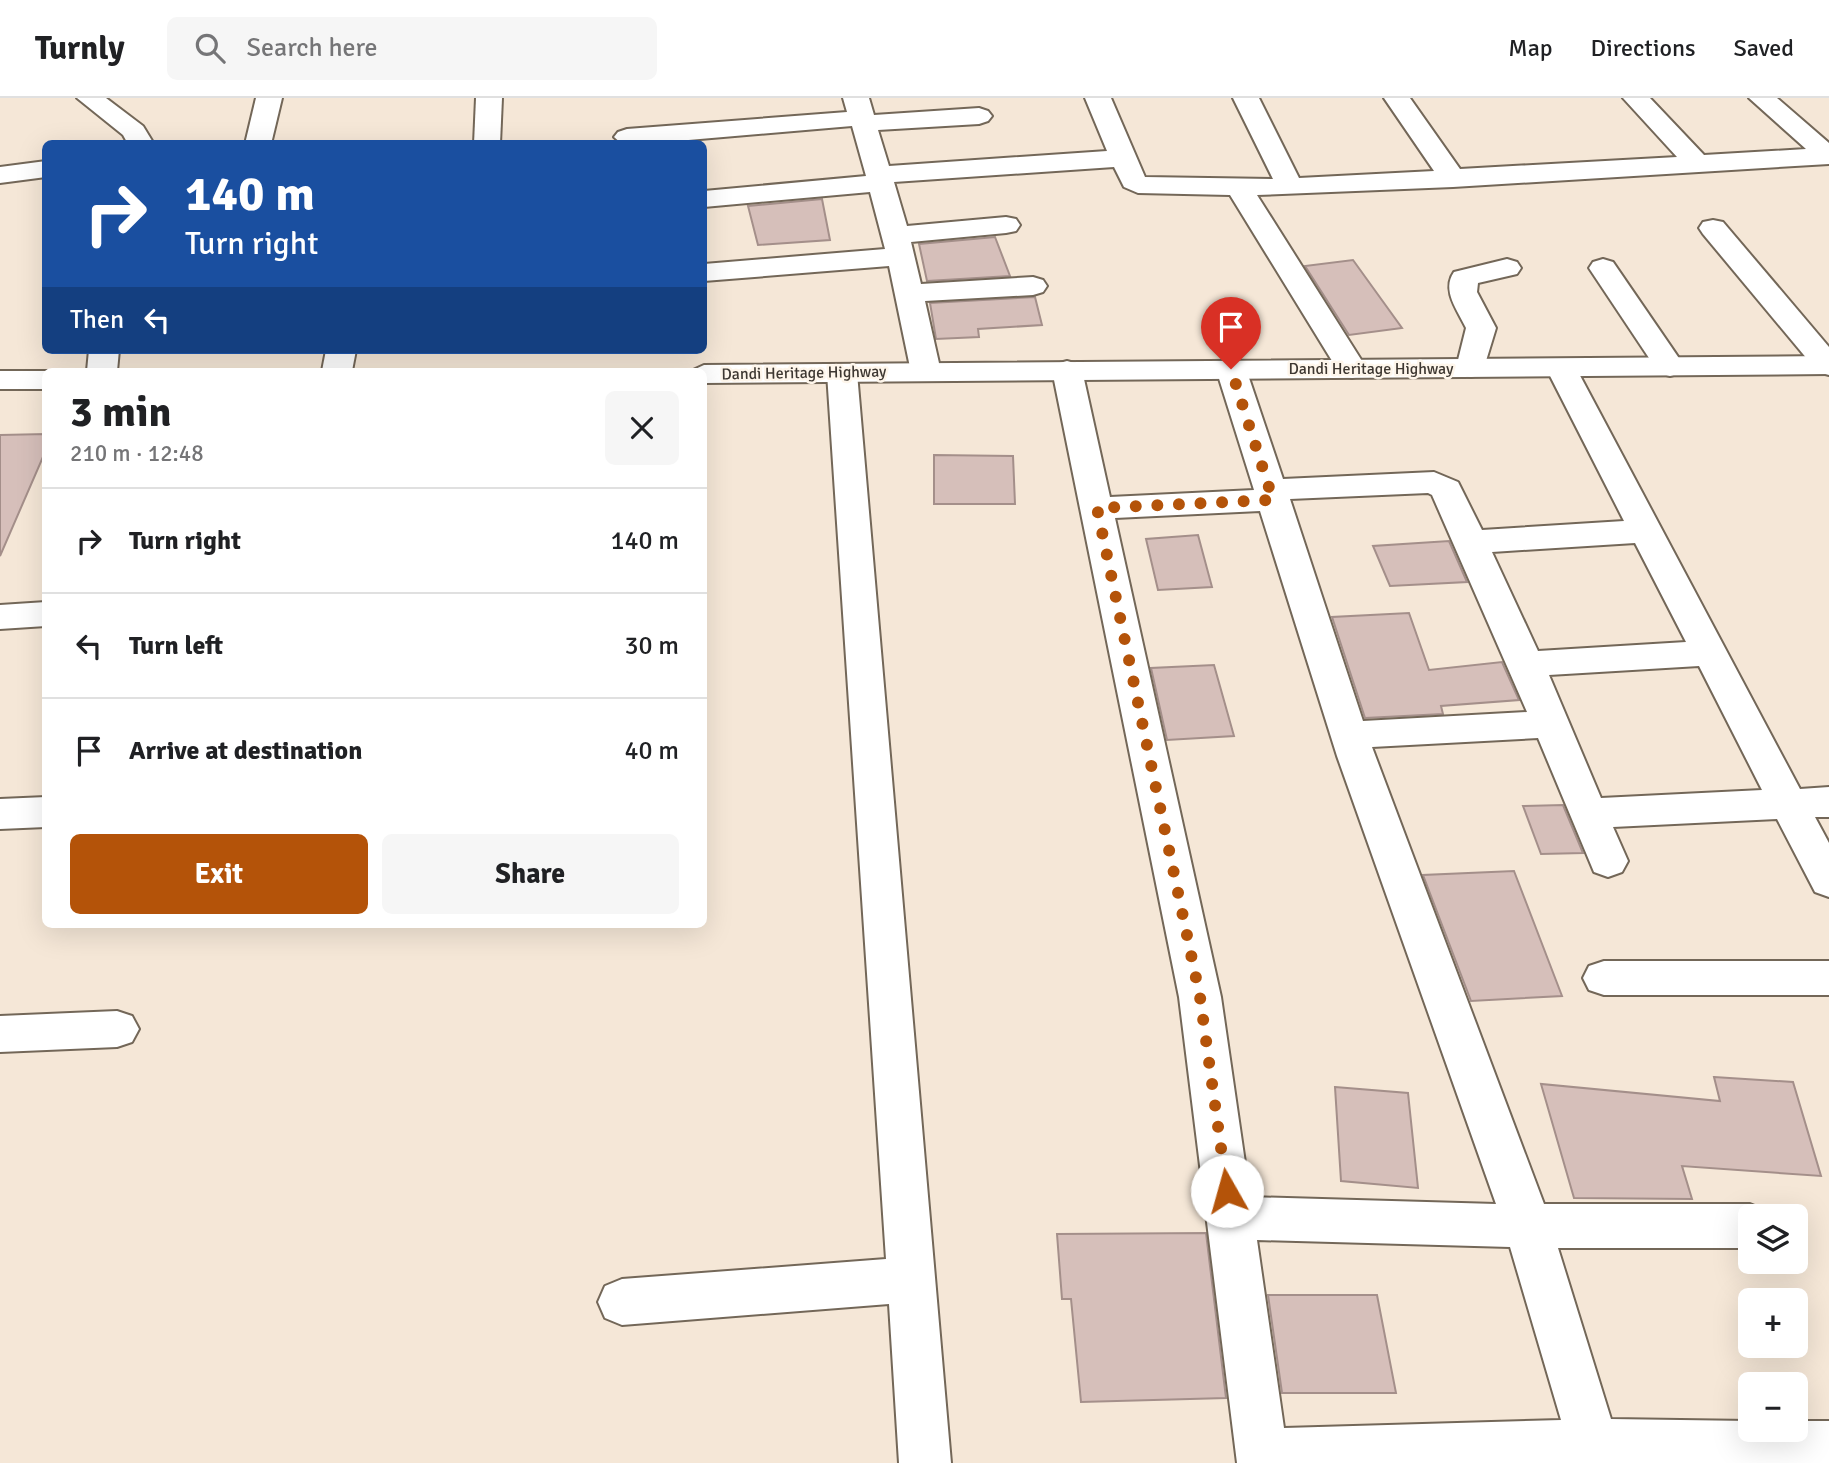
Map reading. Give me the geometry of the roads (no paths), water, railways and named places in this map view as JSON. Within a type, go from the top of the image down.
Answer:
[{"type":"main road","points":[[90,98],[134,131],[139,140]]},
{"type":"main road","points":[[259,140],[269,98]]},
{"type":"main road","points":[[487,140],[489,98]]},
{"type":"main road","points":[[1098,98],[1138,185],[1290,187],[1829,156]]},
{"type":"main road","points":[[1246,98],[1290,187]]},
{"type":"main road","points":[[1397,98],[1452,179]]},
{"type":"main road","points":[[1636,98],[1698,164]]},
{"type":"main road","points":[[1762,98],[1829,156]]},
{"type":"main road","points":[[627,137],[861,113],[985,104]]},
{"type":"main road","points":[[861,113],[899,246],[926,372]]},
{"type":"main road","points":[[707,199],[998,167],[1124,158]]},
{"type":"main road","points":[[0,175],[42,170]]},
{"type":"main road","points":[[1239,187],[1352,369]]},
{"type":"main road","points":[[707,273],[899,246],[1006,225]]},
{"type":"main road","points":[[1713,228],[1829,365]]},
{"type":"main road","points":[[1471,369],[1481,328],[1463,292],[1464,278],[1507,268]]},
{"type":"main road","points":[[1603,268],[1670,367]]},
{"type":"main road","points":[[909,293],[1033,286]]},
{"type":"main road","name":"Dandi Heritage Highway","points":[[707,374],[1829,365]]},
{"type":"main road","points":[[1561,368],[1829,881]]},
{"type":"main road","points":[[1231,369],[1349,736],[1528,1226],[1597,1454]]},
{"type":"main road","points":[[1067,370],[1200,997],[1263,1459],[1829,1447]]},
{"type":"main road","points":[[842,373],[925,1463]]},
{"type":"main road","points":[[0,380],[42,380]]},
{"type":"main road","points":[[1097,508],[1441,483],[1447,489],[1526,664],[1608,861]]},
{"type":"main road","points":[[1469,542],[1646,531]]},
{"type":"main road","points":[[0,617],[42,614]]},
{"type":"main road","points":[[1526,664],[1710,653]]},
{"type":"main road","points":[[1349,736],[1551,724]]},
{"type":"main road","points":[[1588,813],[1790,806],[1829,802]]},
{"type":"main road","points":[[0,814],[42,812]]},
{"type":"main road","points":[[1604,978],[1829,978]]},
{"type":"main road","points":[[0,1034],[117,1029]]},
{"type":"main road","points":[[1230,1218],[1528,1226],[1738,1226]]},
{"type":"main road","points":[[622,1301],[911,1280]]}]
